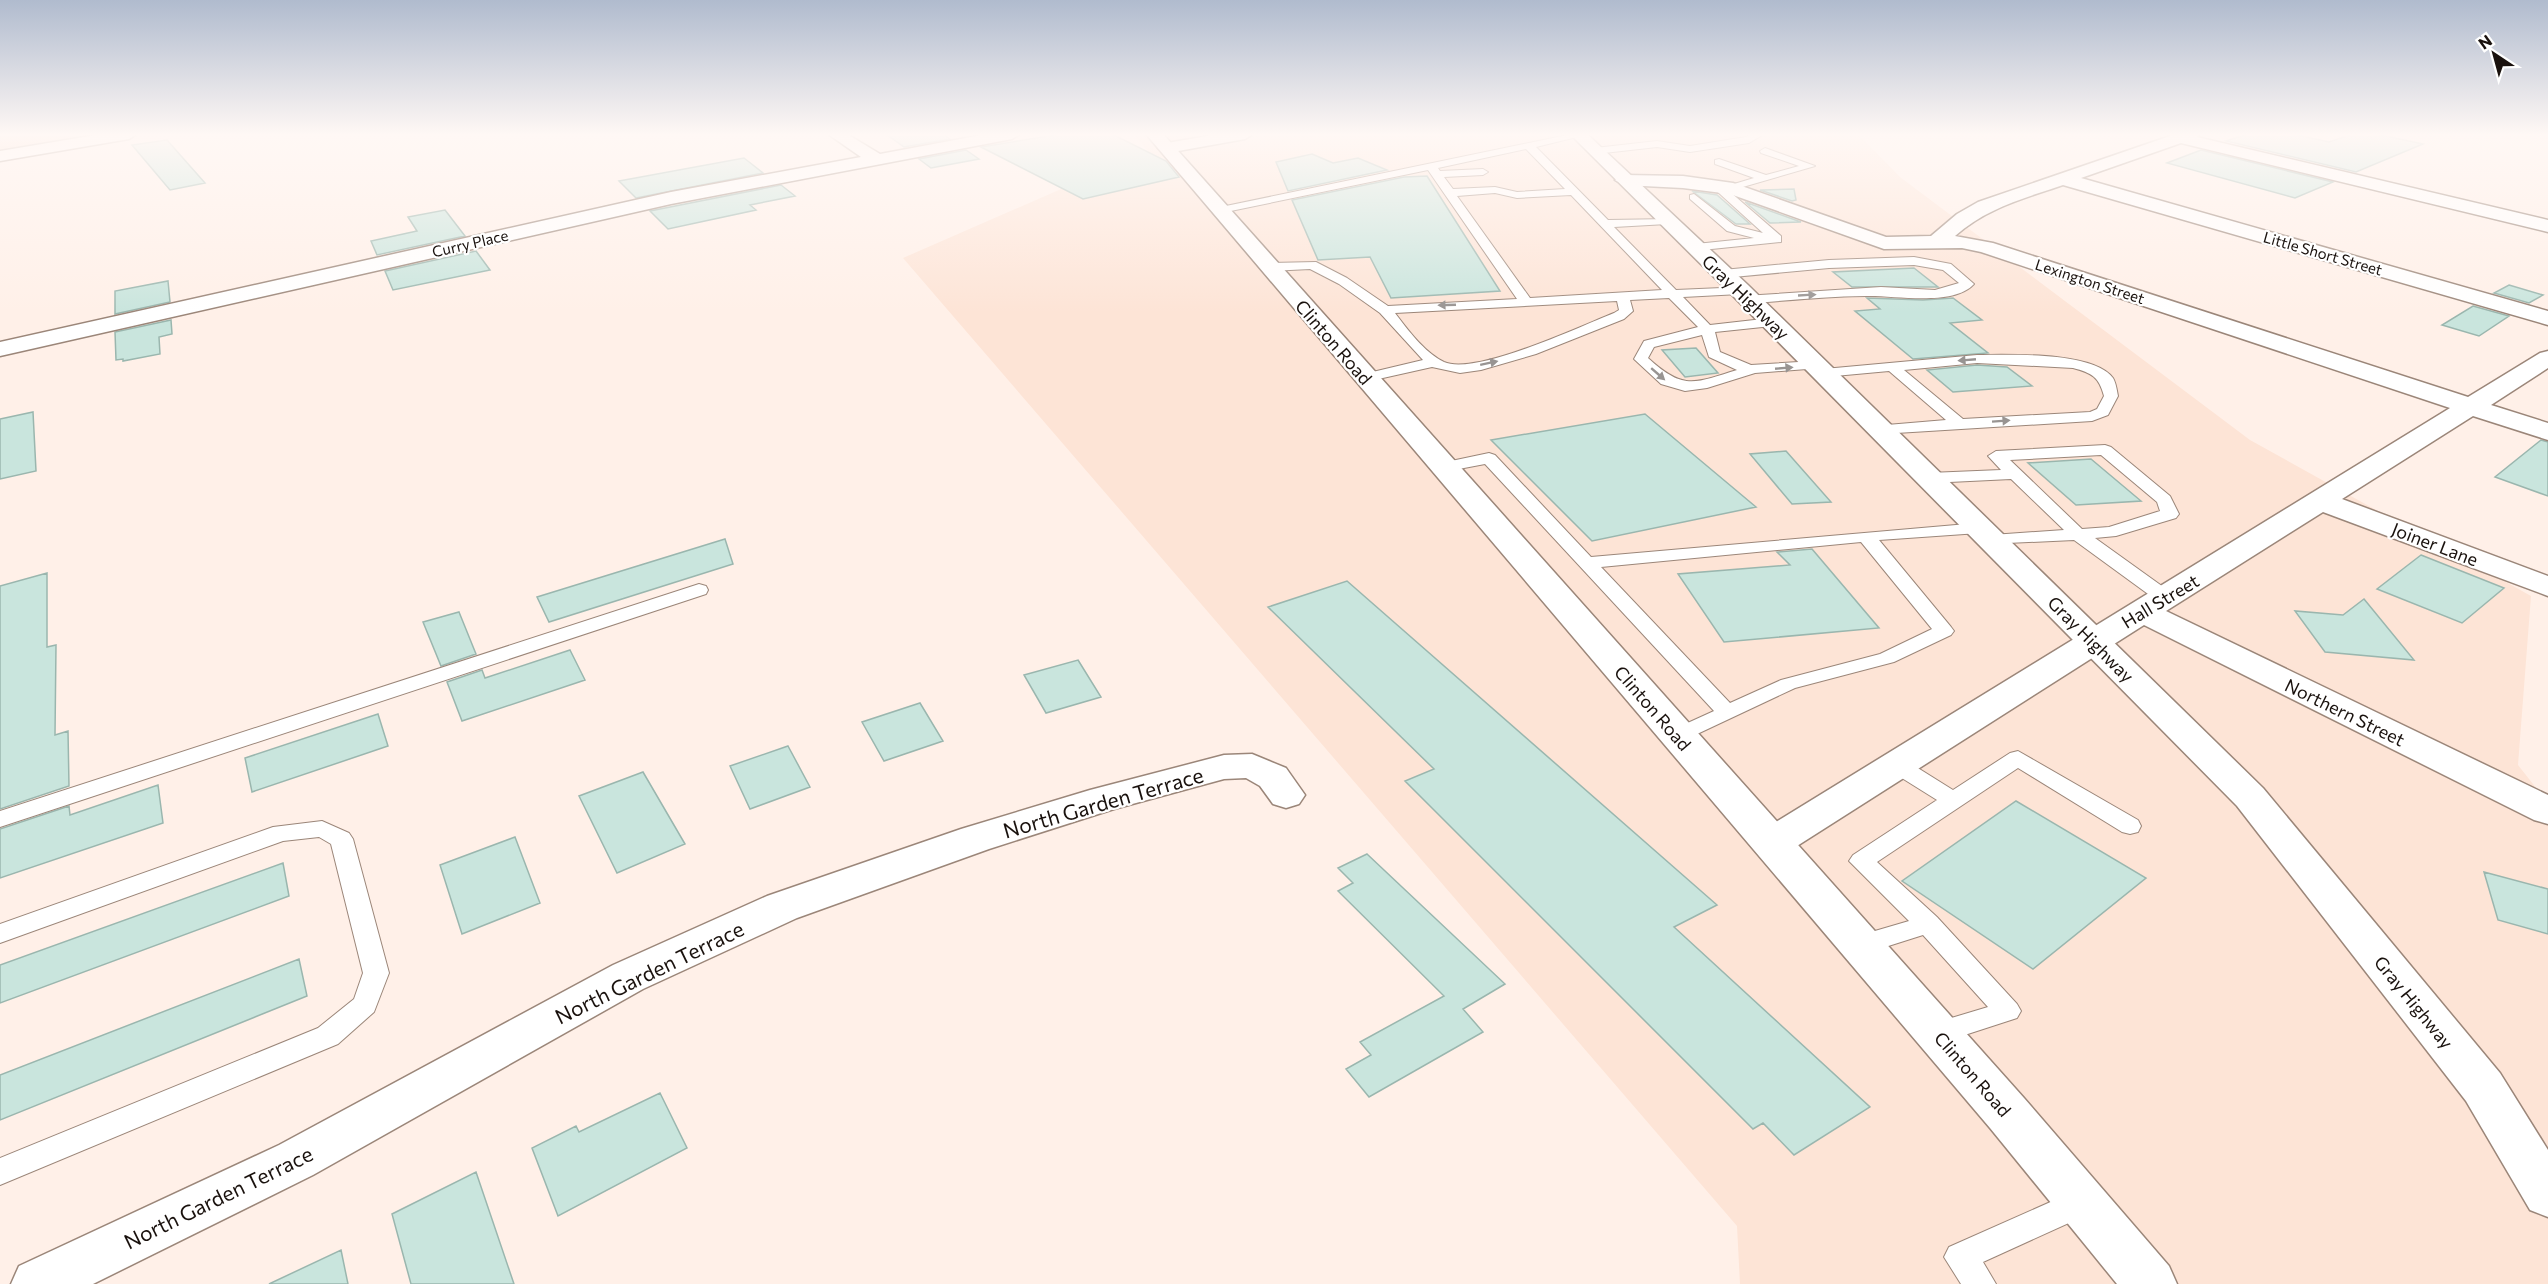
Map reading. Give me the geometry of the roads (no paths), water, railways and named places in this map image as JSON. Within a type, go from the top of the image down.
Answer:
[{"type":"main road","name":"Curry Place","points":[[0,349],[692,194]]},
{"type":"main road","name":"Clinton Road","points":[[1207,194],[1937,1033],[2150,1284]]},
{"type":"main road","name":"Gray Highway","points":[[1639,194],[1737,287],[2250,797],[2483,1087],[2548,1194]]},
{"type":"main road","name":"Lexington Street","points":[[1677,194],[1884,243],[1962,242],[1986,247],[2548,432]]},
{"type":"main road","points":[[1934,244],[1964,218],[1985,206],[2019,194]]},
{"type":"main road","name":"Little Short Street","points":[[2114,194],[2548,318]]},
{"type":"main road","points":[[2419,194],[2548,226]]},
{"type":"main road","name":"Hall Street","points":[[1772,843],[2093,640],[2154,605],[2548,358]]},
{"type":"main road","name":"Joiner Lane","points":[[2321,501],[2548,587]]},
{"type":"main road","name":"Northern Street","points":[[2154,605],[2548,811]]},
{"type":"main road","name":"North Garden Terrace","points":[[38,1284],[296,1160],[628,977],[782,907],[975,839],[1103,799],[1224,767],[1252,766],[1273,777],[1286,795]]},
{"type":"lane","points":[[1221,210],[1307,194]]},
{"type":"lane","points":[[1451,194],[1526,302]]},
{"type":"lane","points":[[1512,194],[1538,194]]},
{"type":"lane","points":[[1576,194],[1707,328],[1714,354],[1730,365],[1749,371]]},
{"type":"lane","points":[[1726,207],[1744,194]]},
{"type":"lane","points":[[1726,207],[1777,239]]},
{"type":"lane","points":[[1726,207],[1731,229],[1777,239]]},
{"type":"lane","points":[[1605,224],[1667,221]]},
{"type":"lane","points":[[1696,248],[1777,239]]},
{"type":"lane","points":[[1385,310],[1674,294],[1737,287],[1829,264],[1923,261],[1947,267],[1968,284],[1962,289],[1901,294],[1737,287]]},
{"type":"lane","points":[[1269,267],[1312,265],[1343,281],[1385,310],[1433,362],[1445,368],[1464,369],[1500,361],[1619,316],[1626,311],[1623,298]]},
{"type":"lane","points":[[1810,268],[1912,265],[1937,270],[1950,283],[1940,287],[1869,292]]},
{"type":"lane","points":[[1772,322],[1707,328],[1649,344],[1641,359],[1668,382],[1680,385],[1696,385],[1749,371],[1892,367],[2016,359],[2074,364],[2092,369],[2107,380],[2111,396],[2103,412],[2092,416],[1880,429]]},
{"type":"lane","points":[[1365,378],[1433,362]]},
{"type":"lane","points":[[1892,367],[1959,424]]},
{"type":"lane","points":[[1587,563],[1866,536],[2078,534],[2110,532],[2170,514],[2163,500],[2105,450],[1996,456],[2014,474],[2078,534],[2154,605]]},
{"type":"lane","points":[[1443,467],[1489,458],[1726,713]]},
{"type":"lane","points":[[1929,478],[2014,474]]},
{"type":"lane","points":[[1678,736],[1788,684],[1887,658],[1944,631],[1866,536]]},
{"type":"lane","points":[[0,819],[699,590]]},
{"type":"lane","points":[[1937,1033],[2008,1011],[1928,924],[1861,861],[2018,758],[2130,826]]},
{"type":"lane","points":[[1897,765],[1953,800]]},
{"type":"lane","points":[[0,934],[281,833],[322,829],[341,839],[376,973],[365,1005],[328,1036],[0,1172]]},
{"type":"lane","points":[[1860,945],[1928,924]]},
{"type":"lane","points":[[1980,1284],[1960,1257],[2082,1202]]}]
